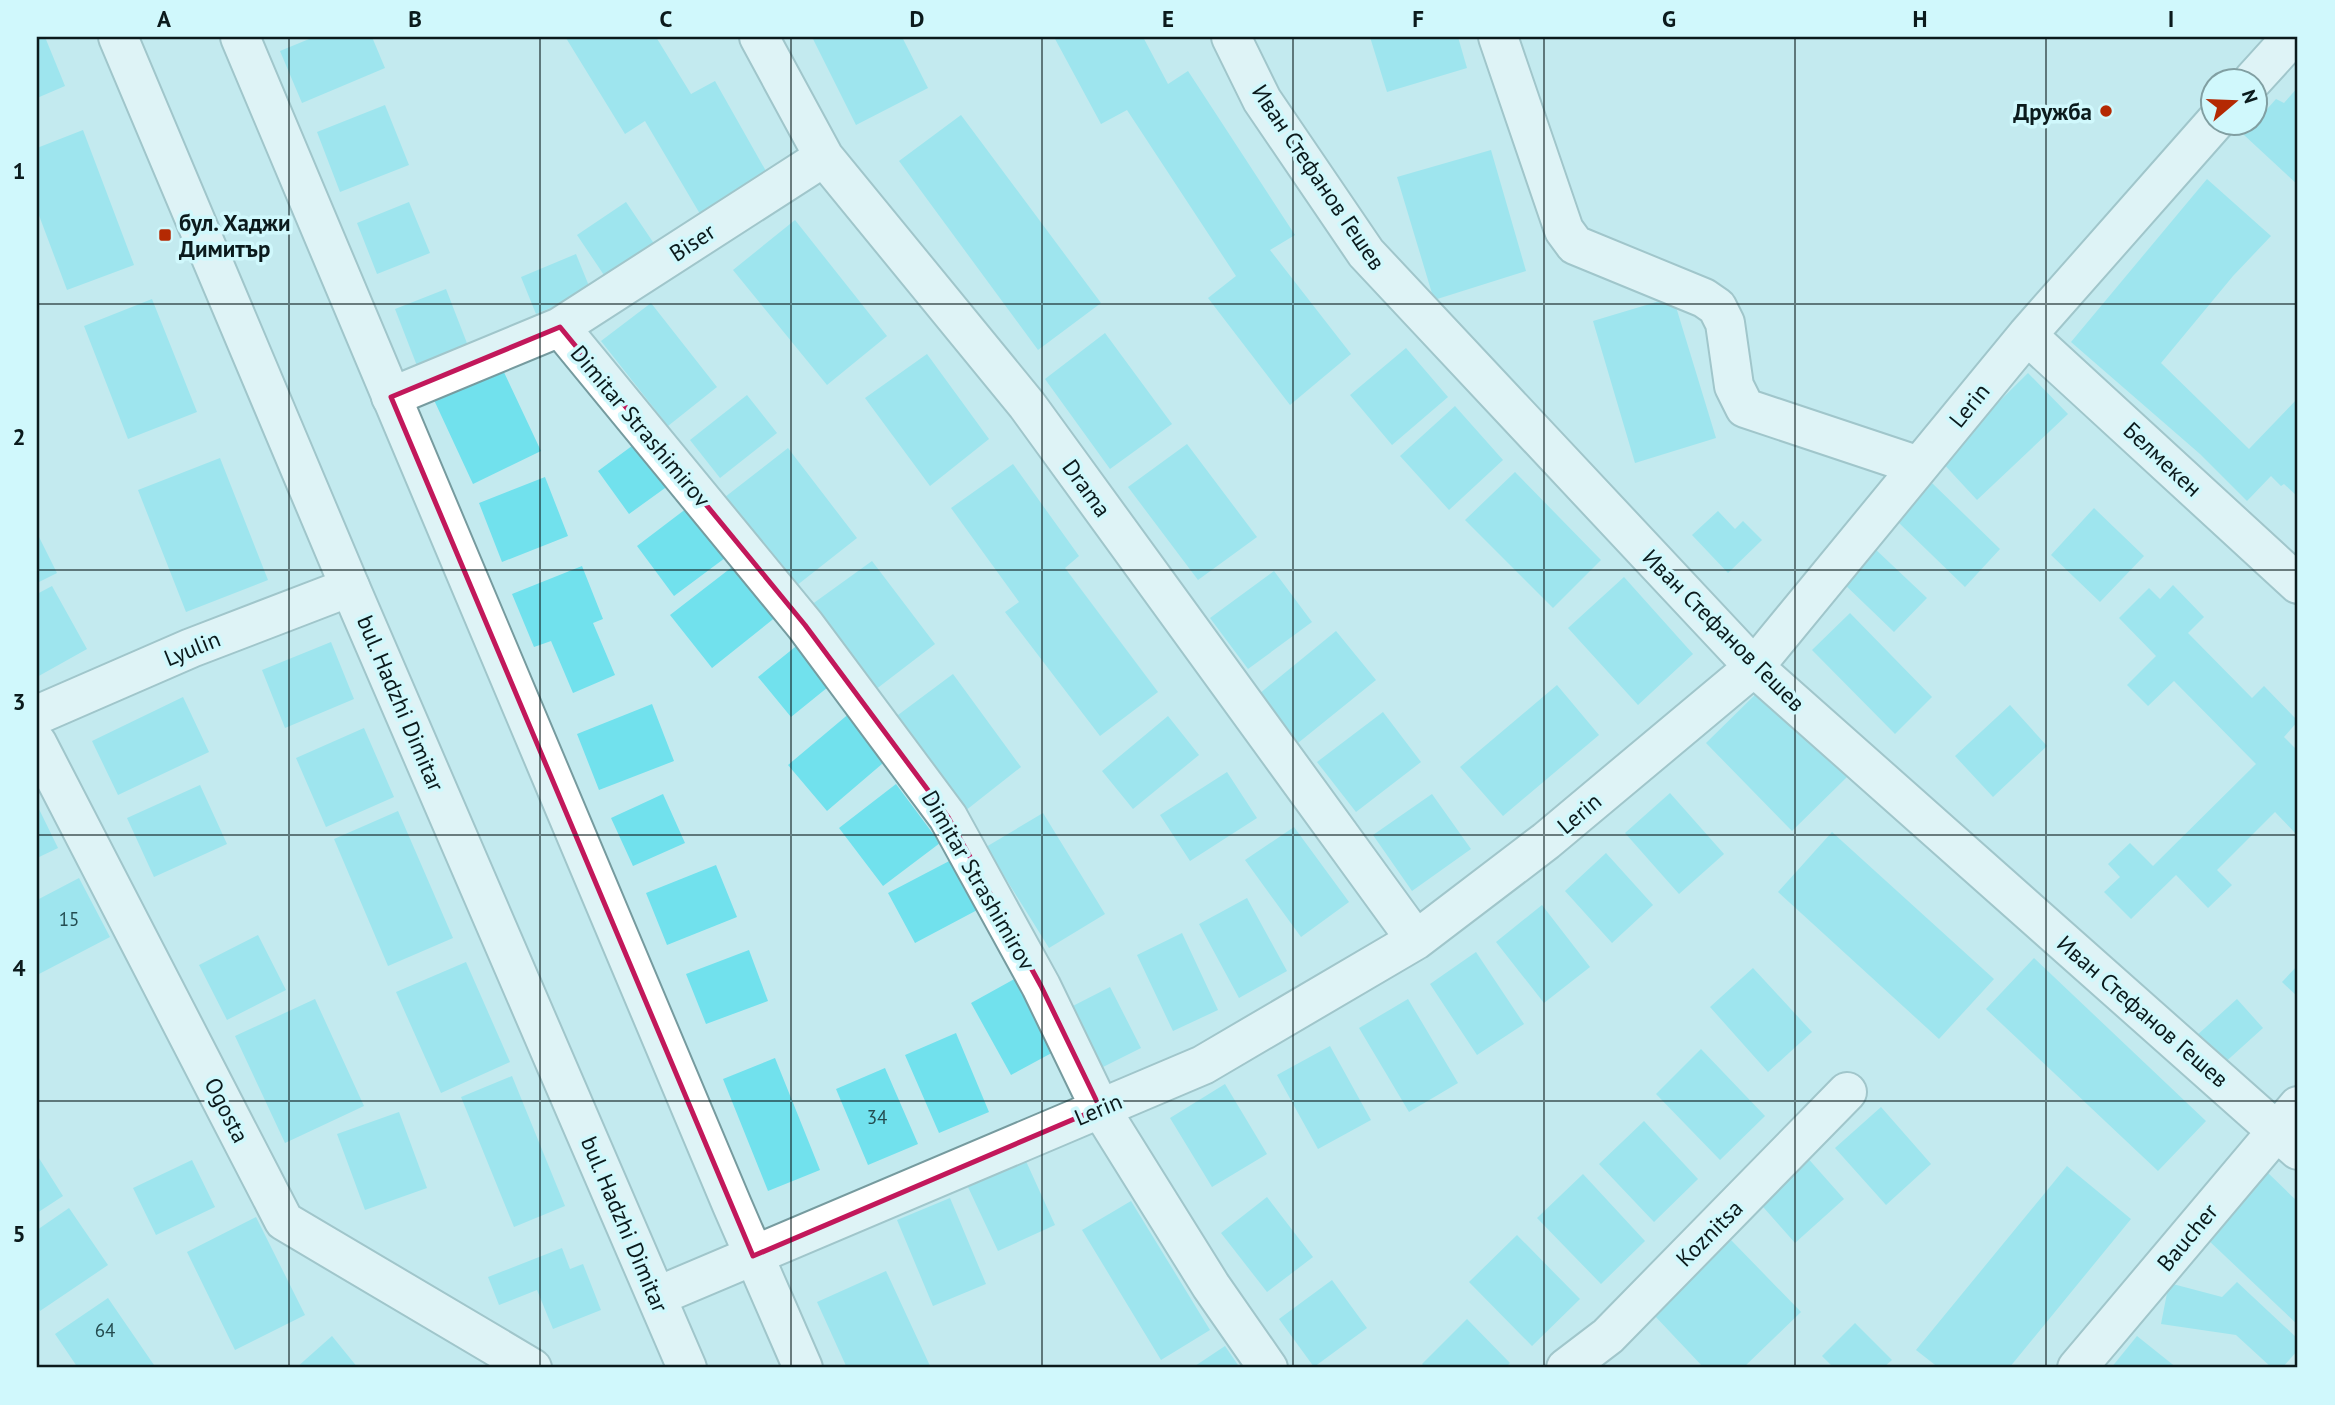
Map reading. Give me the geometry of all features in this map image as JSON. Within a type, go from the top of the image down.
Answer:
[{"type":"street","name":"bul. Hadzhi Dimitar","points":[[118,37],[350,587],[687,1368]]},
{"type":"street","points":[[240,37],[753,1256],[803,1368]]},
{"type":"street","name":"Drama","points":[[759,37],[824,157],[1027,405],[1416,940]]},
{"type":"street","name":"Иван Стефанов Гешев","points":[[1231,37],[1262,100],[1366,253],[1754,667],[2291,1128]]},
{"type":"street","points":[[1498,37],[1564,230],[1575,245],[1704,298],[1717,307],[1725,323],[1734,386],[1745,408],[1919,466]]},
{"type":"street","points":[[2265,66],[2291,37]]},
{"type":"street","name":"Lerin","points":[[658,1296],[1203,1065],[1416,940],[1546,841],[1754,667],[2027,335],[2204,136]]},
{"type":"street","name":"Biser","points":[[391,397],[560,327],[824,157]]},
{"type":"street","name":"Dimitar Strashimirov","points":[[560,327],[805,625],[948,817],[1041,986],[1100,1108],[1211,1286],[1268,1368]]},
{"type":"street","name":"Белмекен","points":[[2027,335],[2298,584]]},
{"type":"street","name":"Lyulin","points":[[37,715],[191,648],[350,587]]},
{"type":"street","name":"Ogosta","points":[[37,743],[284,1221],[532,1368]]},
{"type":"street","name":"Koznitsa","points":[[1566,1368],[1608,1336],[1847,1092]]},
{"type":"street","name":"Baucher","points":[[2077,1368],[2291,1128]]},
{"type":"highlighted area","points":[[560,327],[805,625],[948,817],[1041,986],[1100,1108],[753,1256],[391,397]]},
{"type":"building","points":[[37,37],[45,37],[65,86],[37,98]]},
{"type":"building","points":[[314,37],[372,37],[385,68],[302,103],[280,51]]},
{"type":"building","points":[[656,37],[691,94],[715,81],[771,180],[703,219],[645,121],[625,134],[566,38]]},
{"type":"building","points":[[812,37],[902,37],[928,88],[856,125]]},
{"type":"building","points":[[1054,37],[1143,37],[1168,84],[1188,71],[1295,235],[1270,250],[1351,354],[1290,405],[1208,298],[1236,276],[1127,110],[1101,124]]},
{"type":"building","points":[[1370,37],[1458,37],[1467,68],[1387,92]]},
{"type":"building","points":[[2298,87],[2298,185],[2245,136],[2268,136],[2268,108],[2276,99],[2284,103]]},
{"type":"building","points":[[385,105],[409,165],[340,192],[317,132]]},
{"type":"building","points":[[961,115],[1101,303],[1038,350],[899,161]]},
{"type":"building","points":[[83,130],[134,265],[67,290],[37,210],[37,148]]},
{"type":"building","points":[[1491,150],[1526,271],[1434,300],[1397,177]]},
{"type":"building","points":[[2207,179],[2271,236],[2233,276],[2161,363],[2249,449],[2298,398],[2298,497],[2271,476],[2247,501],[2200,454],[2071,342]]},
{"type":"building","points":[[409,202],[430,253],[377,274],[357,223]]},
{"type":"building","points":[[626,202],[659,251],[610,284],[577,235]]},
{"type":"building","points":[[795,220],[887,336],[827,385],[733,270]]},
{"type":"building","points":[[576,254],[591,291],[536,314],[521,277]]},
{"type":"building","points":[[446,289],[470,351],[419,371],[395,309]]},
{"type":"building","points":[[1673,297],[1716,438],[1635,463],[1593,321]]},
{"type":"building","points":[[152,299],[197,412],[128,439],[84,326]]},
{"type":"building","points":[[651,303],[717,387],[668,426],[601,341]]},
{"type":"building","points":[[1105,333],[1172,424],[1110,469],[1045,379]]},
{"type":"building","points":[[1406,348],[1448,397],[1392,445],[1350,395]]},
{"type":"building","points":[[927,354],[989,439],[930,486],[865,398]]},
{"type":"building","points":[[502,368],[541,451],[473,484],[434,400]]},
{"type":"building","points":[[2028,373],[2068,414],[1977,500],[1940,460]]},
{"type":"building","points":[[747,395],[777,433],[720,478],[690,440]]},
{"type":"building","points":[[1455,406],[1503,460],[1449,510],[1400,456]]},
{"type":"building","points":[[640,440],[672,483],[629,514],[598,471]]},
{"type":"building","points":[[1187,444],[1257,537],[1198,580],[1128,487]]},
{"type":"building","points":[[788,448],[857,538],[796,586],[725,497]]},
{"type":"building","points":[[220,458],[268,580],[186,612],[138,490]]},
{"type":"building","points":[[1013,464],[1079,556],[1065,568],[1158,692],[1100,736],[1005,612],[1019,602],[951,508]]},
{"type":"building","points":[[1515,472],[1601,560],[1553,608],[1465,520]]},
{"type":"building","points":[[545,477],[568,536],[502,562],[479,503]]},
{"type":"building","points":[[1932,483],[2000,549],[1965,587],[1896,520]]},
{"type":"building","points":[[691,505],[729,555],[674,596],[637,546]]},
{"type":"building","points":[[2094,508],[2144,556],[2100,602],[2051,555]]},
{"type":"building","points":[[1718,511],[1735,529],[1743,521],[1762,540],[1728,573],[1692,535]]},
{"type":"building","points":[[37,533],[57,573],[37,583]]},
{"type":"building","points":[[1873,547],[1927,598],[1894,632],[1841,581]]},
{"type":"building","points":[[872,561],[935,644],[875,690],[811,605]]},
{"type":"building","points":[[736,564],[777,616],[712,668],[670,615]]},
{"type":"building","points":[[582,566],[603,619],[593,623],[615,675],[573,693],[551,641],[534,647],[512,594]]},
{"type":"building","points":[[1274,571],[1312,622],[1248,669],[1210,618]]},
{"type":"building","points":[[1624,577],[1693,654],[1638,705],[1568,628]]},
{"type":"building","points":[[2173,585],[2204,617],[2188,633],[2252,698],[2264,686],[2298,721],[2284,737],[2298,751],[2298,836],[2275,812],[2217,870],[2232,885],[2208,908],[2176,875],[2131,919],[2104,892],[2120,877],[2108,864],[2130,843],[2153,866],[2256,764],[2174,681],[2148,706],[2127,685],[2156,656],[2119,618],[2149,588],[2160,599]]},
{"type":"building","points":[[52,586],[87,649],[37,677],[37,594]]},
{"type":"building","points":[[1850,613],[1932,697],[1895,734],[1812,650]]},
{"type":"building","points":[[1336,631],[1376,680],[1298,743],[1259,694]]},
{"type":"building","points":[[331,642],[354,699],[285,728],[262,670]]},
{"type":"building","points":[[800,643],[833,683],[791,717],[758,677]]},
{"type":"building","points":[[953,674],[1021,767],[965,811],[894,718]]},
{"type":"building","points":[[1557,685],[1599,735],[1503,816],[1460,767]]},
{"type":"building","points":[[1761,689],[1847,777],[1792,831],[1706,743]]},
{"type":"building","points":[[183,697],[209,752],[118,795],[92,741]]},
{"type":"building","points":[[652,704],[674,761],[599,790],[577,734]]},
{"type":"building","points":[[2010,705],[2047,746],[1993,797],[1955,756]]},
{"type":"building","points":[[851,712],[889,758],[827,811],[788,765]]},
{"type":"building","points":[[1383,712],[1421,762],[1356,812],[1317,762]]},
{"type":"building","points":[[1168,716],[1199,755],[1133,809],[1102,771]]},
{"type":"building","points":[[364,728],[394,797],[326,827],[296,758]]},
{"type":"building","points":[[1227,772],[1257,818],[1190,861],[1160,815]]},
{"type":"building","points":[[896,784],[940,843],[883,886],[839,828]]},
{"type":"building","points":[[200,785],[227,844],[154,877],[127,818]]},
{"type":"building","points":[[1670,793],[1724,854],[1679,894],[1625,833]]},
{"type":"building","points":[[663,794],[685,843],[633,866],[611,818]]},
{"type":"building","points":[[1432,794],[1471,849],[1412,891],[1373,835]]},
{"type":"building","points":[[37,805],[58,848],[37,858]]},
{"type":"building","points":[[398,811],[453,938],[388,966],[334,839]]},
{"type":"building","points":[[1043,813],[1105,914],[1049,948],[986,847]]},
{"type":"building","points":[[1294,827],[1349,902],[1301,937],[1245,860]]},
{"type":"building","points":[[1832,832],[1994,979],[1939,1039],[1778,892]]},
{"type":"building","points":[[1606,853],[1653,905],[1612,943],[1565,891]]},
{"type":"building","points":[[955,858],[981,908],[915,943],[888,893]]},
{"type":"building","points":[[716,865],[737,917],[667,945],[646,893]]},
{"type":"building","points":[[79,878],[110,937],[39,974],[37,900]]},
{"type":"building","points":[[1247,898],[1287,971],[1239,998],[1199,924]]},
{"type":"building","points":[[1542,905],[1590,967],[1544,1003],[1496,942]]},
{"type":"building","points":[[1182,933],[1218,1010],[1173,1031],[1137,955]]},
{"type":"building","points":[[258,935],[286,990],[227,1020],[199,965]]},
{"type":"building","points":[[749,950],[768,1001],[706,1024],[686,974]]},
{"type":"building","points":[[1476,952],[1524,1024],[1477,1055],[1430,984]]},
{"type":"building","points":[[2034,958],[2206,1121],[2158,1171],[1986,1009]]},
{"type":"building","points":[[466,962],[510,1062],[441,1093],[396,992]]},
{"type":"building","points":[[2298,965],[2298,997],[2282,982]]},
{"type":"building","points":[[1753,968],[1812,1032],[1768,1072],[1710,1007]]},
{"type":"building","points":[[1018,977],[1059,1049],[1011,1075],[971,1003]]},
{"type":"building","points":[[1110,987],[1141,1048],[1095,1071],[1065,1010]]},
{"type":"building","points":[[315,999],[364,1106],[285,1143],[235,1036]]},
{"type":"building","points":[[1408,999],[1458,1083],[1409,1112],[1359,1028]]},
{"type":"building","points":[[2237,999],[2263,1028],[2221,1066],[2195,1037]]},
{"type":"building","points":[[956,1033],[989,1112],[939,1133],[905,1055]]},
{"type":"building","points":[[1330,1046],[1371,1120],[1318,1149],[1277,1075]]},
{"type":"building","points":[[1701,1049],[1765,1116],[1720,1160],[1656,1094]]},
{"type":"building","points":[[775,1058],[820,1170],[768,1191],[723,1079]]},
{"type":"building","points":[[885,1068],[918,1144],[868,1165],[836,1089]]},
{"type":"building","points":[[512,1076],[565,1206],[514,1227],[461,1097]]},
{"type":"building","points":[[1225,1084],[1267,1154],[1212,1187],[1170,1118]]},
{"type":"building","points":[[1881,1107],[1931,1164],[1886,1205],[1835,1148]]},
{"type":"building","points":[[399,1112],[427,1188],[365,1210],[337,1134]]},
{"type":"building","points":[[1644,1121],[1698,1179],[1654,1222],[1599,1164]]},
{"type":"building","points":[[37,1155],[63,1196],[37,1213]]},
{"type":"building","points":[[1805,1155],[1844,1199],[1795,1243],[1756,1199]]},
{"type":"building","points":[[1025,1159],[1055,1225],[998,1251],[967,1185]]},
{"type":"building","points":[[192,1160],[215,1207],[156,1235],[133,1188]]},
{"type":"building","points":[[2067,1166],[2131,1219],[2009,1368],[1939,1368],[1916,1350]]},
{"type":"building","points":[[2267,1172],[2298,1202],[2298,1325],[2206,1238]]},
{"type":"building","points":[[1583,1174],[1645,1241],[1601,1284],[1537,1218]]},
{"type":"building","points":[[1267,1197],[1313,1257],[1267,1292],[1221,1233]]},
{"type":"building","points":[[950,1198],[986,1284],[933,1306],[897,1220]]},
{"type":"building","points":[[1131,1201],[1210,1330],[1161,1360],[1082,1230]]},
{"type":"building","points":[[69,1208],[108,1265],[40,1311],[37,1306],[37,1230]]},
{"type":"building","points":[[256,1217],[305,1315],[235,1350],[187,1252]]},
{"type":"building","points":[[1517,1235],[1580,1299],[1532,1346],[1469,1282]]},
{"type":"building","points":[[1731,1240],[1801,1312],[1743,1368],[1704,1368],[1654,1315]]},
{"type":"building","points":[[562,1248],[570,1269],[583,1264],[601,1310],[553,1329],[537,1290],[499,1305],[488,1277]]},
{"type":"building","points":[[886,1271],[931,1368],[847,1368],[817,1302]]},
{"type":"building","points":[[1332,1280],[1367,1328],[1314,1367],[1279,1319]]},
{"type":"building","points":[[2237,1282],[2298,1339],[2298,1350],[2282,1368],[2272,1368],[2236,1335],[2161,1324],[2169,1283],[2222,1297]]},
{"type":"building","points":[[108,1298],[156,1368],[78,1368],[55,1334]]},
{"type":"building","points":[[1467,1319],[1510,1363],[1505,1368],[1426,1368],[1422,1364]]},
{"type":"building","points":[[1855,1323],[1892,1360],[1883,1368],[1834,1368],[1822,1356]]},
{"type":"building","points":[[332,1336],[358,1368],[296,1368]]},
{"type":"building","points":[[2137,1336],[2177,1368],[2111,1368]]},
{"type":"building","points":[[1225,1346],[1240,1368],[1192,1368]]},
{"type":"place","name":"Дружба","points":[[2106,111]]},
{"type":"place","name":"бул. Хаджи Димитър","points":[[165,235]]}]
